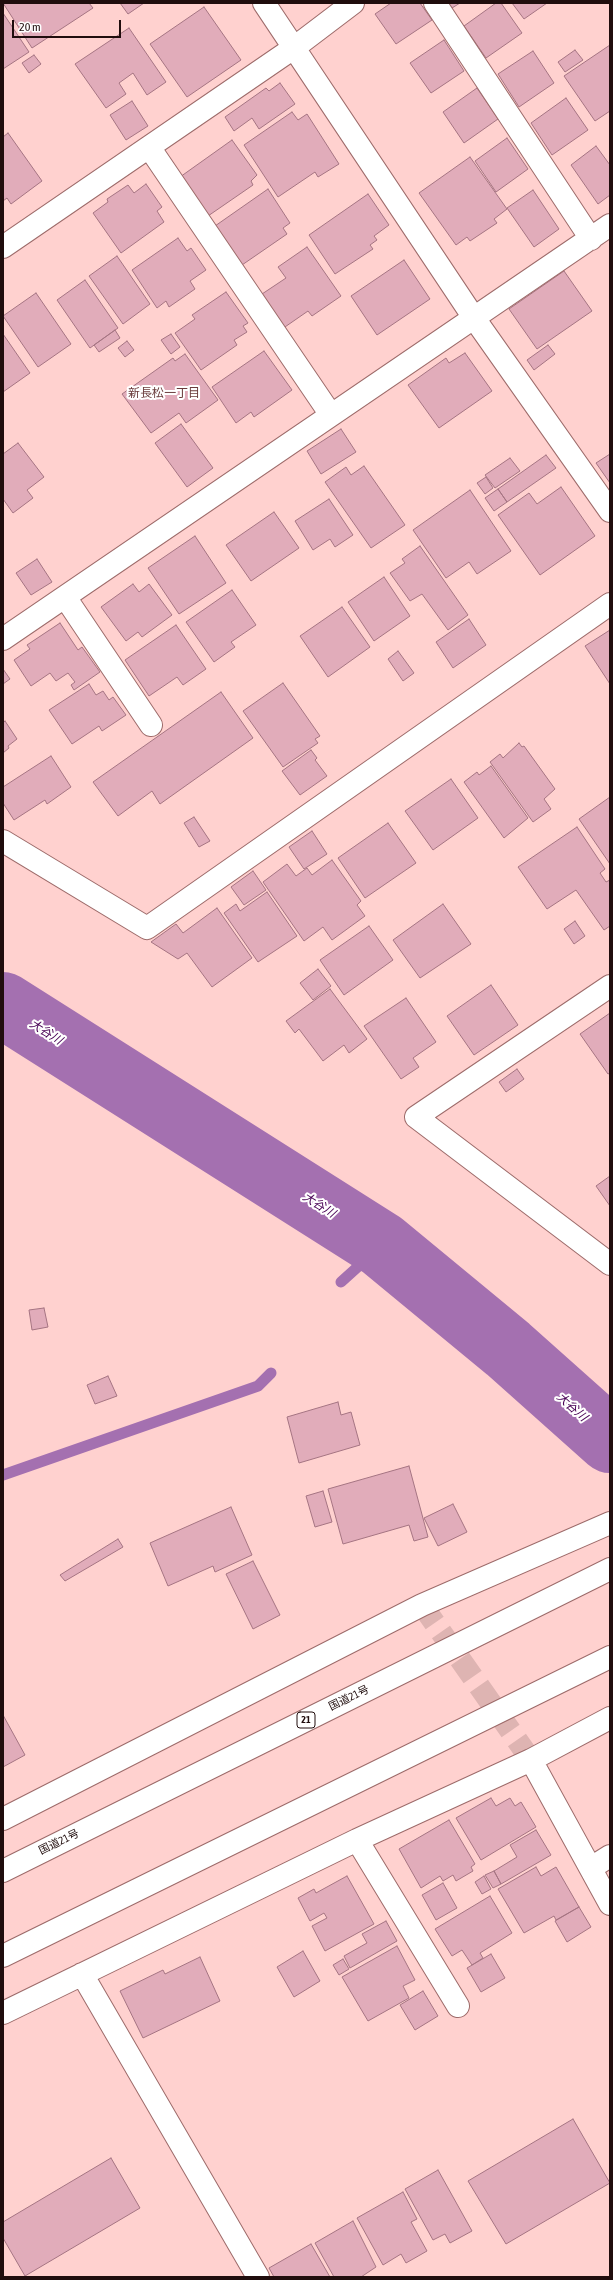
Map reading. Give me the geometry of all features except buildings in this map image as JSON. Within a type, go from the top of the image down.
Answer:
[{"type":"main road","points":[[264,3],[295,47],[474,318],[610,511]]},
{"type":"main road","points":[[3,247],[295,47],[353,3]]},
{"type":"main road","points":[[435,3],[591,238]]},
{"type":"main road","points":[[149,147],[331,416]]},
{"type":"main road","points":[[3,639],[610,225]]},
{"type":"main road","points":[[65,597],[151,725]]},
{"type":"main road","points":[[3,841],[147,928],[610,604]]},
{"type":"main road","points":[[610,986],[416,1117],[610,1264]]},
{"type":"main road","points":[[3,1819],[422,1605],[579,1538],[610,1523]]},
{"type":"main road","name":"国道21号","points":[[3,1870],[610,1569]]},
{"type":"main road","points":[[3,1956],[610,1657]]},
{"type":"main road","points":[[3,2012],[357,1840],[531,1760],[610,1718]]},
{"type":"main road","points":[[531,1760],[610,1904]]},
{"type":"main road","points":[[357,1840],[458,2006]]},
{"type":"main road","points":[[591,1868],[610,1856]]},
{"type":"main road","points":[[82,1974],[258,2277]]},
{"type":"waterway","name":"大谷川","points":[[3,1005],[382,1245],[508,1349],[610,1440]]},
{"type":"waterway","points":[[341,1282],[382,1245]]},
{"type":"waterway","points":[[3,1475],[258,1386],[271,1373]]},
{"type":"tunnel","points":[[422,1605],[531,1760]]},
{"type":"district","name":"新長松一丁目","points":[[164,393]]}]
